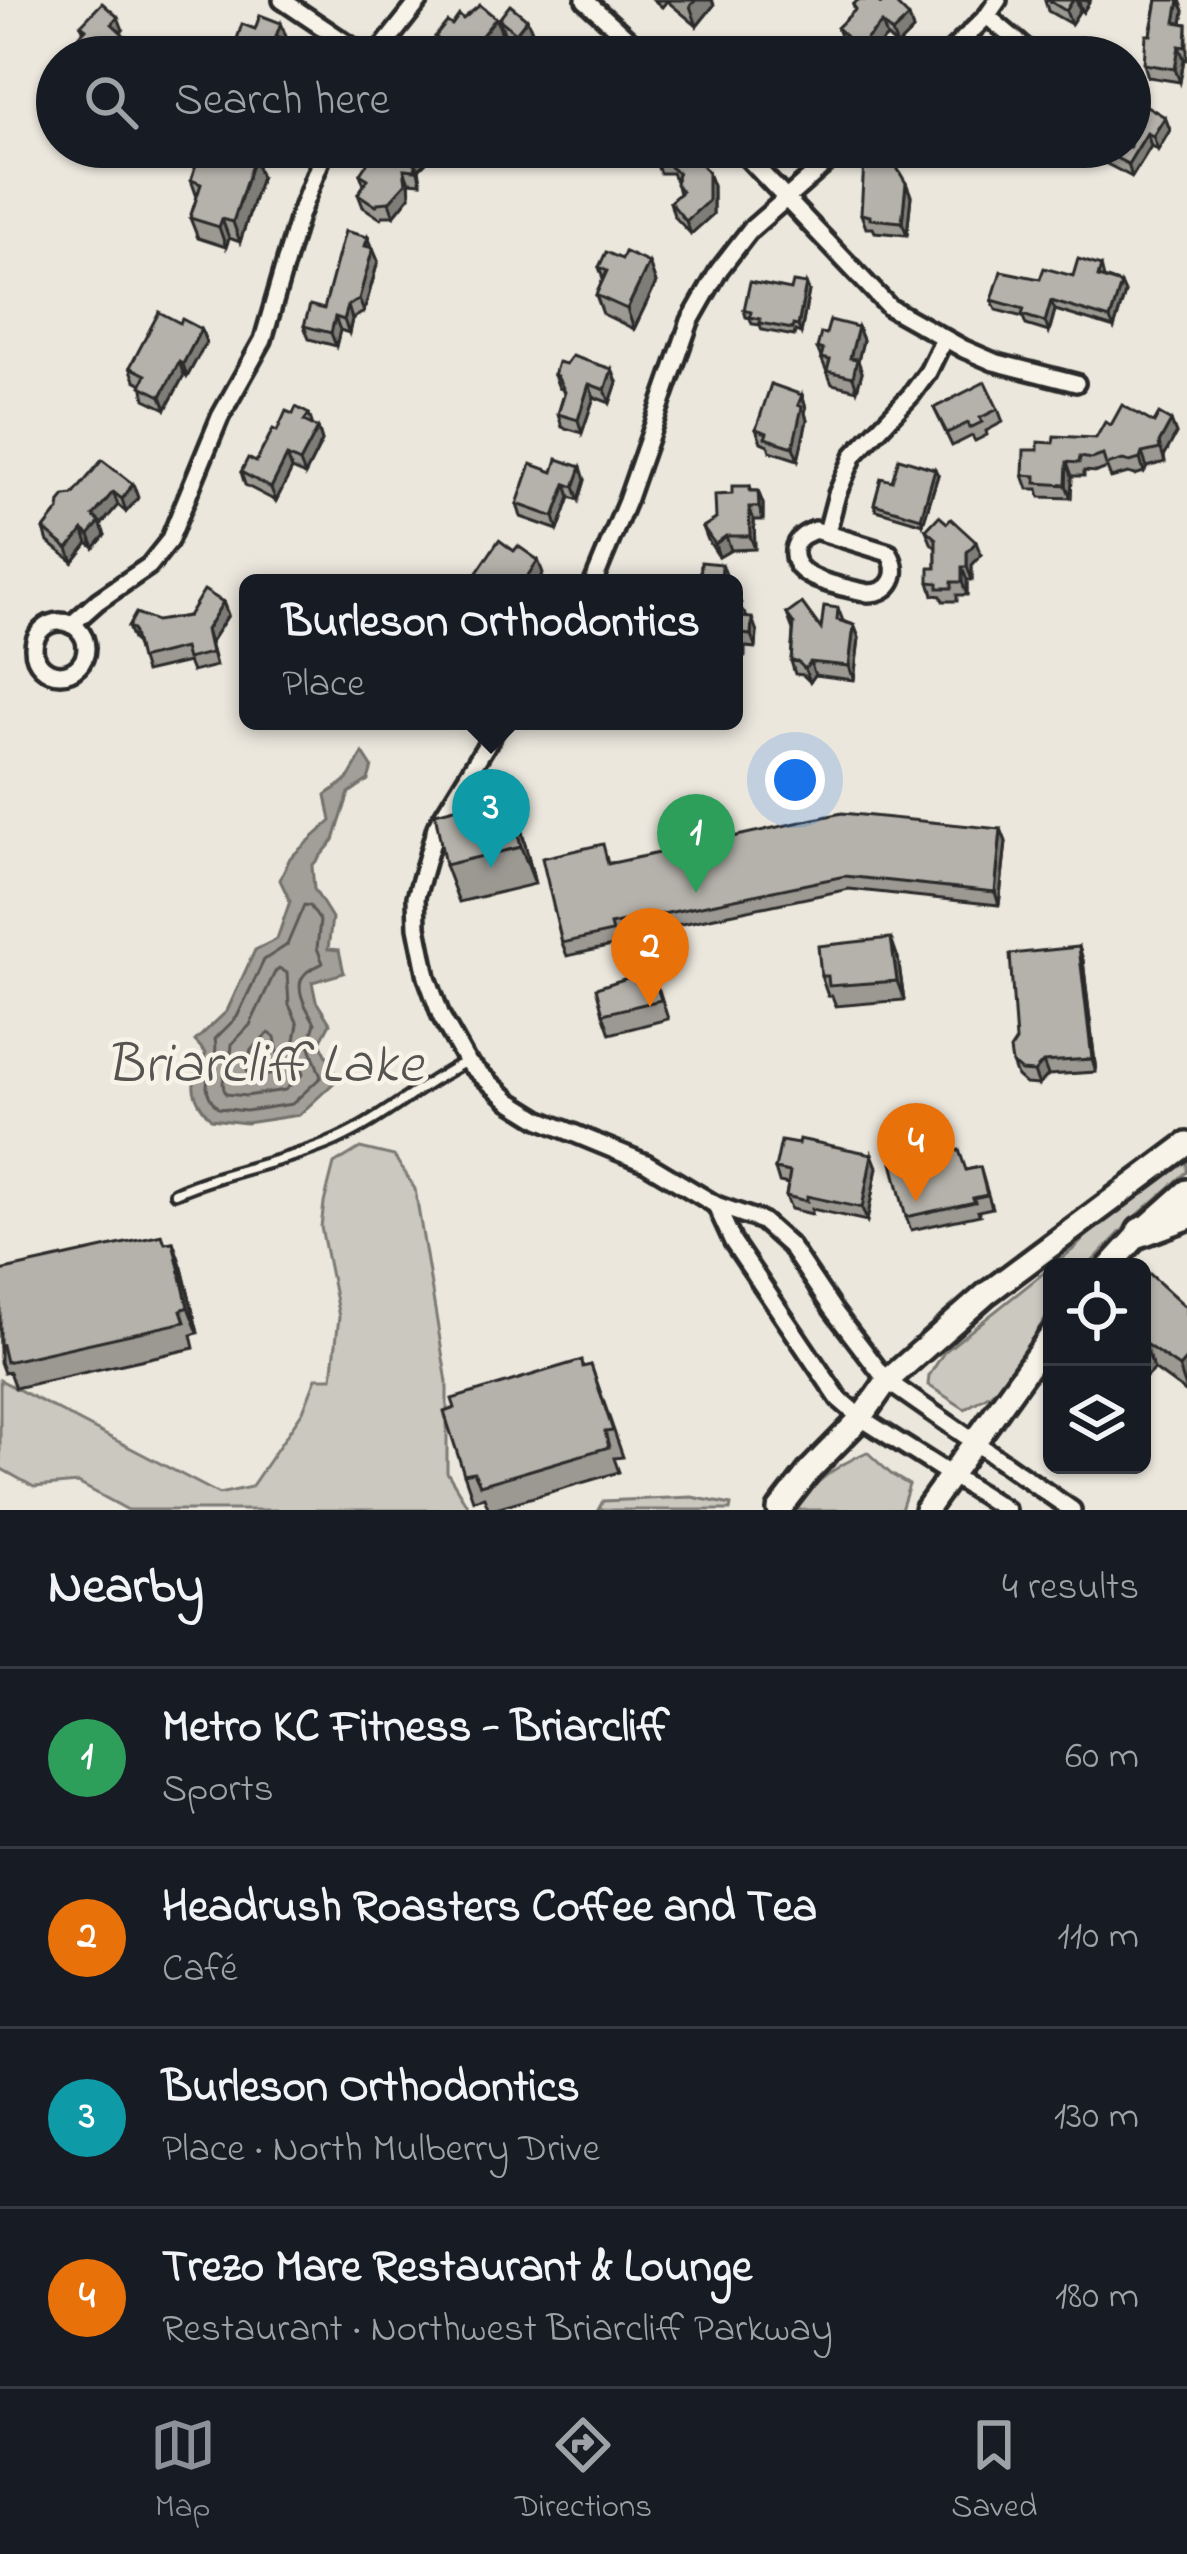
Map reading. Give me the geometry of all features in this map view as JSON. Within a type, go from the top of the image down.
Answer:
[{"type":"highway","points":[[1142,1232],[1187,1215]]},
{"type":"main road","points":[[779,1510],[861,1418],[887,1381],[986,1294],[1187,1144]]},
{"type":"main road","points":[[1117,1258],[1187,1191]]},
{"type":"main road","points":[[926,1510],[1043,1346]]},
{"type":"street","points":[[282,0],[338,36]]},
{"type":"street","points":[[389,36],[420,0]]},
{"type":"street","points":[[584,0],[624,36]]},
{"type":"street","points":[[967,36],[998,0]]},
{"type":"street","points":[[987,16],[1011,36]]},
{"type":"street","points":[[71,625],[149,566],[169,541],[212,432],[262,340],[298,216],[317,168]]},
{"type":"street","points":[[758,168],[889,307],[994,362],[1076,383]]},
{"type":"street","points":[[597,574],[690,321],[719,270],[750,230],[821,168]]},
{"type":"street","points":[[827,532],[854,454],[920,384],[944,339]]},
{"type":"street","points":[[808,532],[827,532],[889,553],[895,568],[890,584],[868,593],[800,571],[794,557],[796,542],[808,532]]},
{"type":"street","points":[[495,730],[436,827],[416,897],[427,977],[441,1016],[467,1062],[510,1101],[539,1119],[646,1163],[716,1205],[762,1221],[790,1246],[887,1381],[1072,1510]]},
{"type":"street","points":[[716,1205],[733,1242],[839,1399],[861,1418],[1006,1510]]},
{"type":"lane","points":[[175,1193],[209,1178],[331,1142],[370,1124],[467,1062]]},
{"type":"shaded area","points":[[360,1148],[394,1156],[415,1189],[447,1382],[447,1472],[470,1510],[128,1510],[78,1483],[34,1487],[0,1468],[0,1380],[219,1494],[251,1487],[303,1411],[316,1378],[332,1378],[339,1317],[321,1227],[334,1164]]},
{"type":"shaded area","points":[[1187,1154],[1187,1172],[1096,1258],[1062,1258],[1103,1218]]},
{"type":"shaded area","points":[[1043,1273],[1043,1322],[992,1393],[965,1409],[928,1385],[944,1352]]},
{"type":"shaded area","points":[[867,1452],[909,1485],[901,1510],[793,1510],[826,1476]]},
{"type":"shaded area","points":[[692,1497],[731,1505],[730,1510],[598,1510],[603,1501]]},
{"type":"water","name":"Briarcliff Lake","points":[[363,753],[372,767],[368,780],[349,793],[334,840],[312,866],[314,889],[332,918],[328,949],[339,950],[344,973],[312,982],[316,1001],[330,1023],[320,1042],[338,1079],[299,1115],[246,1123],[211,1119],[195,1095],[194,1080],[206,1053],[195,1041],[227,1011],[255,950],[277,939],[290,901],[280,880],[290,858],[331,821],[326,795],[347,780]]},
{"type":"building","points":[[858,0],[881,4],[892,0],[909,17],[892,33],[882,23],[870,36],[845,36],[837,28],[856,9],[853,5]]},
{"type":"building","points":[[1048,0],[1073,0],[1066,11]]},
{"type":"building","points":[[1157,0],[1179,0],[1175,22],[1187,24],[1186,47],[1179,46],[1175,69],[1151,65],[1151,36],[1146,36],[1151,35]]},
{"type":"building","points":[[102,3],[118,17],[112,24],[125,36],[79,36],[86,29],[81,25]]},
{"type":"building","points":[[480,5],[496,18],[481,36],[436,36],[447,22],[452,25],[459,15],[463,19]]},
{"type":"building","points":[[510,5],[527,19],[516,33],[499,19]]},
{"type":"building","points":[[260,15],[281,23],[276,36],[238,36],[242,24],[255,29]]},
{"type":"building","points":[[1151,109],[1165,117],[1151,135]]},
{"type":"building","points":[[195,168],[251,168],[233,222],[222,219],[219,227],[190,218],[201,184],[191,180]]},
{"type":"building","points":[[364,168],[416,168],[416,170],[404,169],[406,183],[389,202],[376,206],[358,194],[368,179],[360,174]]},
{"type":"building","points":[[671,168],[704,168],[708,173],[708,201],[686,221],[670,202],[682,191],[676,184],[678,173]]},
{"type":"building","points":[[864,168],[897,168],[906,183],[902,222],[861,214]]},
{"type":"building","points":[[345,231],[368,237],[365,246],[373,248],[359,299],[348,306],[344,320],[335,317],[331,333],[304,326],[310,305],[324,309]]},
{"type":"building","points":[[606,252],[622,259],[625,252],[649,263],[627,309],[596,295],[607,271],[599,267]]},
{"type":"building","points":[[1078,259],[1101,266],[1098,277],[1121,284],[1110,319],[1051,301],[1045,322],[1022,315],[1024,309],[992,300],[1001,271],[1040,279],[1044,268],[1073,276]]},
{"type":"building","points":[[750,282],[791,290],[793,282],[806,284],[798,326],[760,323],[750,317],[751,312],[744,310]]},
{"type":"building","points":[[159,312],[201,329],[161,396],[141,386],[146,375],[130,367]]},
{"type":"building","points":[[830,320],[858,327],[850,358],[857,359],[853,377],[827,371],[830,360],[821,358],[823,350],[817,348]]},
{"type":"building","points":[[572,356],[612,369],[605,390],[589,384],[578,420],[558,414],[565,392],[554,375],[558,362],[566,364]]},
{"type":"building","points":[[985,382],[998,409],[970,428],[968,423],[947,433],[934,408]]},
{"type":"building","points":[[771,384],[802,395],[793,447],[765,438],[767,433],[756,429]]},
{"type":"building","points":[[1122,405],[1154,423],[1159,414],[1171,421],[1160,449],[1130,462],[1106,465],[1103,455],[1080,457],[1079,463],[1067,462],[1066,485],[1036,483],[1036,476],[1023,475],[1024,450],[1038,450],[1038,442],[1053,443],[1054,436],[1096,438],[1105,422],[1111,425]]},
{"type":"building","points":[[296,407],[309,414],[304,421],[318,428],[300,462],[287,456],[271,488],[241,472],[248,458],[256,462],[286,411],[293,414]]},
{"type":"building","points":[[899,458],[935,469],[921,518],[874,504],[881,478],[892,481]]},
{"type":"building","points":[[557,459],[581,467],[574,487],[566,484],[554,517],[517,504],[531,464],[553,472]]},
{"type":"building","points":[[102,460],[133,484],[122,499],[113,492],[93,516],[100,522],[89,535],[83,530],[68,549],[44,529],[65,496],[73,495]]},
{"type":"building","points":[[732,486],[758,491],[759,507],[749,507],[750,536],[726,536],[715,544],[703,527],[716,519],[715,495],[732,494]]},
{"type":"building","points":[[939,516],[947,523],[951,519],[976,542],[967,552],[962,582],[952,582],[952,588],[929,582],[929,568],[936,568],[936,539],[926,530]]},
{"type":"building","points":[[499,540],[538,560],[529,574],[476,574]]},
{"type":"building","points":[[701,562],[722,564],[721,574],[700,574]]},
{"type":"building","points":[[204,590],[223,602],[206,630],[211,653],[187,659],[184,648],[140,659],[133,629],[128,627],[136,613],[156,621],[188,616]]},
{"type":"building","points":[[802,603],[821,629],[824,606],[838,608],[837,620],[854,625],[849,666],[810,662],[805,669],[791,661],[794,624],[787,614]]},
{"type":"building","points":[[743,617],[752,618],[751,635],[743,634]]},
{"type":"building","points":[[508,794],[521,847],[445,865],[435,813]]},
{"type":"building","points":[[842,813],[1001,829],[995,892],[845,876],[610,925],[612,932],[562,943],[542,858],[603,844],[608,864]]},
{"type":"building","points":[[891,938],[897,981],[829,986],[828,976],[821,976],[818,946]]},
{"type":"building","points":[[1079,947],[1092,1059],[1043,1062],[1034,1072],[1021,1071],[1012,1063],[1010,1050],[1016,1041],[1010,954]]},
{"type":"building","points":[[652,970],[661,1000],[603,1014],[596,988]]},
{"type":"building","points":[[799,1139],[872,1154],[862,1208],[786,1196],[790,1172],[775,1169],[781,1141],[798,1144]]},
{"type":"building","points":[[959,1150],[966,1170],[980,1167],[987,1195],[973,1198],[975,1202],[906,1217],[892,1163],[916,1152],[918,1159]]},
{"type":"building","points":[[162,1235],[165,1243],[173,1242],[188,1307],[181,1310],[185,1322],[6,1362],[0,1346],[0,1271]]},
{"type":"building","points":[[1151,1275],[1187,1308],[1187,1358],[1179,1367],[1151,1348]]},
{"type":"building","points":[[582,1360],[583,1367],[591,1365],[613,1431],[605,1432],[609,1447],[480,1485],[474,1472],[464,1474],[444,1412],[455,1408],[452,1399]]},
{"type":"place","name":"Burleson Orthodontics","points":[[491,868]]},
{"type":"place","name":"Metro KC Fitness - Briarcliff","points":[[696,893]]},
{"type":"place","name":"Headrush Roasters Coffee and Tea","points":[[650,1007]]},
{"type":"place","name":"Trezo Mare Restaurant & Lounge","points":[[916,1202]]}]
